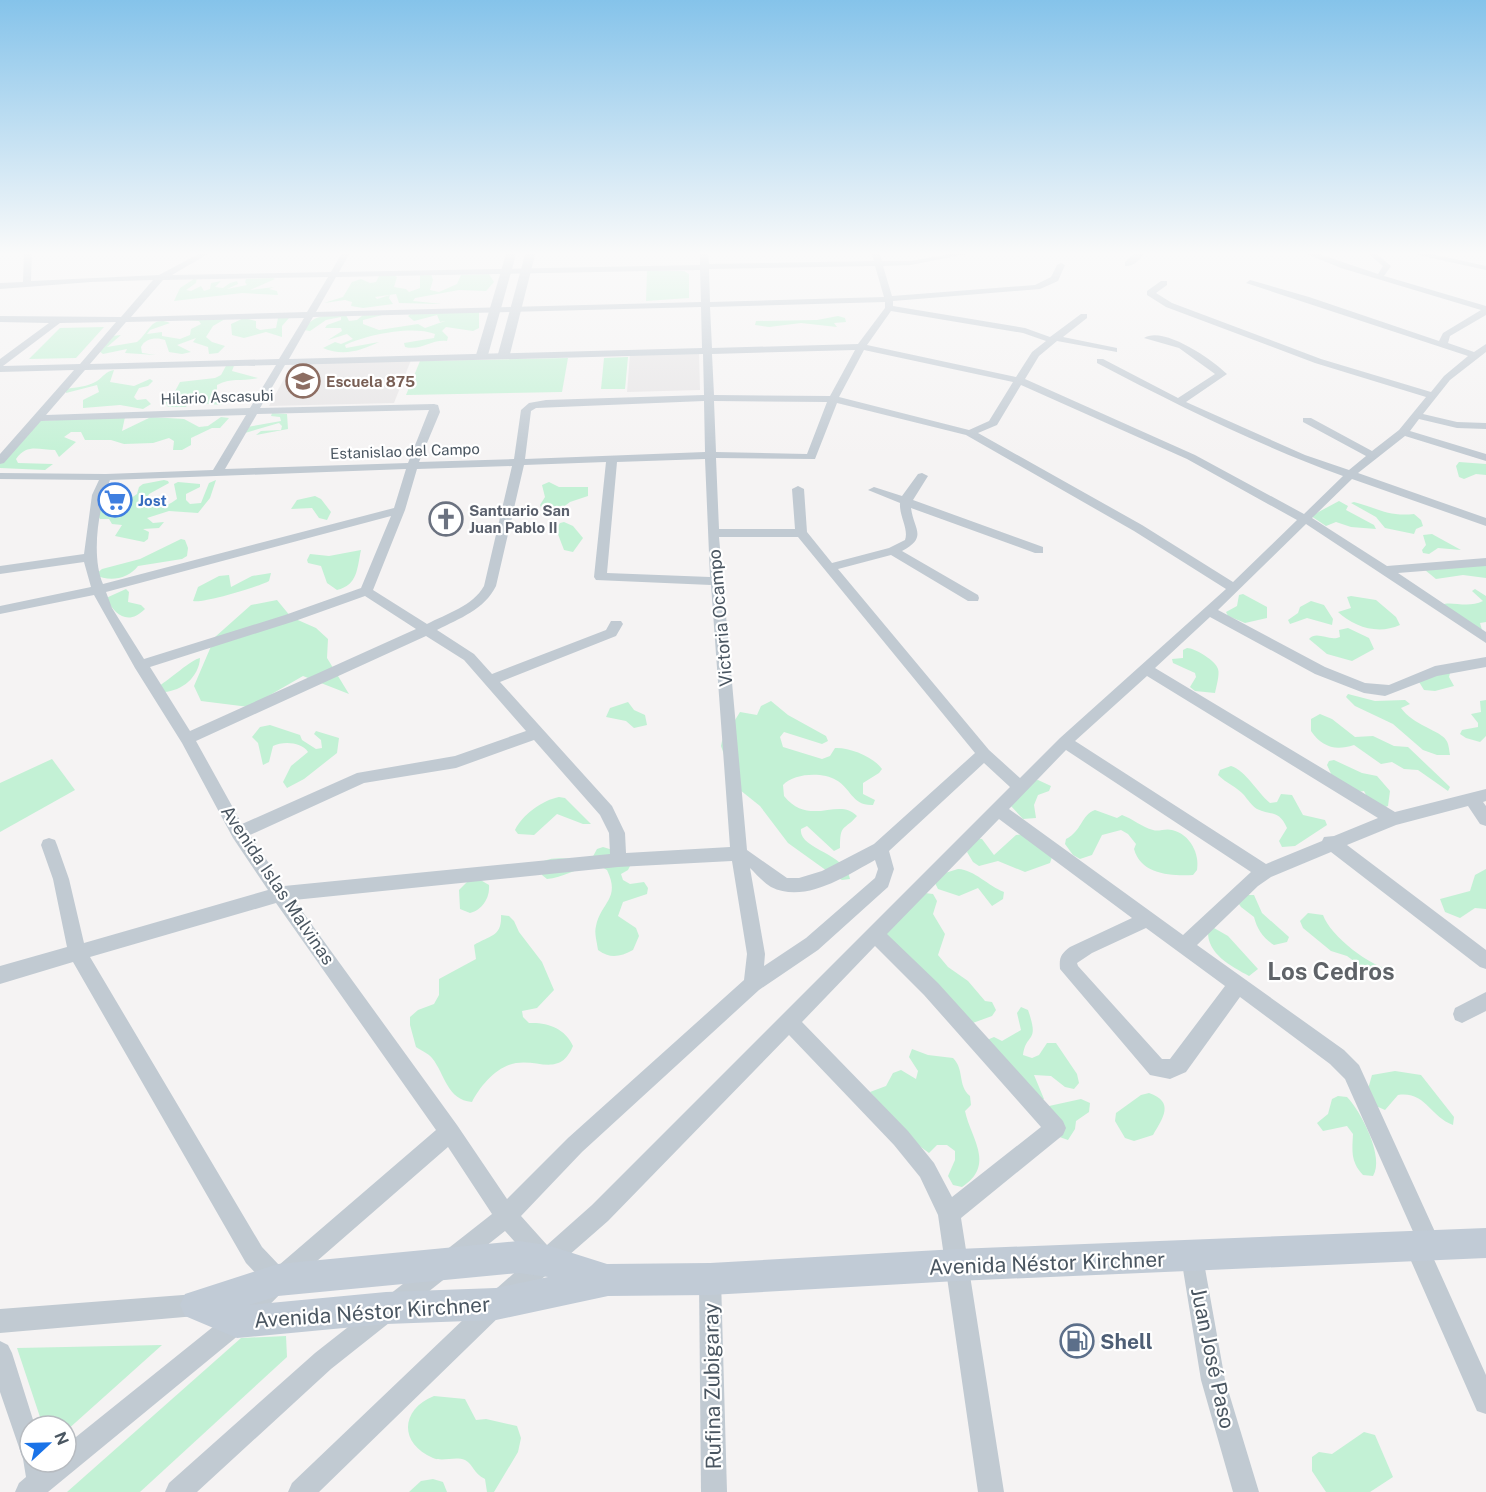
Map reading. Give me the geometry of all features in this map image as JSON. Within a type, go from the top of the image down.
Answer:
[{"type":"main road","name":"Avenida Néstor Kirchner","points":[[196,1305],[237,1322],[386,1308],[496,1304],[608,1280],[710,1279],[957,1265],[1486,1243]]},
{"type":"main road","name":"Avenida Néstor Kirchner","points":[[196,1305],[278,1280],[519,1257],[547,1261],[608,1280]]},
{"type":"street","points":[[47,321],[70,321]]},
{"type":"street","points":[[0,364],[58,321]]},
{"type":"street","points":[[0,461],[121,321]]},
{"type":"street","points":[[217,473],[306,321]]},
{"type":"street","points":[[482,355],[492,321]]},
{"type":"street","points":[[504,354],[513,321]]},
{"type":"street","name":"Victoria Ocampo","points":[[707,321],[713,534],[739,854],[756,954],[753,984]]},
{"type":"street","points":[[833,399],[878,321]]},
{"type":"street","points":[[975,321],[1053,339],[1114,350]]},
{"type":"street","points":[[970,432],[993,423],[1021,381],[1024,370],[1035,354],[1078,321]]},
{"type":"street","points":[[1211,321],[1318,361],[1434,396]]},
{"type":"street","points":[[1369,321],[1473,356]]},
{"type":"street","points":[[1442,346],[1446,335],[1469,321]]},
{"type":"street","points":[[1149,338],[1160,338],[1182,346],[1222,374],[1178,402]]},
{"type":"street","points":[[0,369],[504,354],[861,347],[1021,381],[1191,457],[1306,519],[1387,570],[1486,638]]},
{"type":"street","points":[[301,1492],[496,1304],[600,1214],[1065,742],[1234,588],[1352,473],[1403,432],[1448,378],[1486,347]]},
{"type":"street","points":[[1100,361],[1178,402],[1301,457],[1352,473],[1486,522]]},
{"type":"street","points":[[187,739],[426,630],[469,608],[484,597],[490,586],[519,461],[526,410],[533,405],[710,398],[833,399],[970,432],[1138,528],[1234,588]]},
{"type":"street","name":"Estanislao del Campo","points":[[0,476],[106,477],[712,455],[811,457],[833,399]]},
{"type":"street","name":"Hilario Ascasubi","points":[[36,418],[434,407],[435,412],[412,467]]},
{"type":"street","points":[[1417,416],[1457,425],[1486,426]]},
{"type":"street","points":[[1307,420],[1373,456]]},
{"type":"street","points":[[1403,432],[1486,458]]},
{"type":"street","points":[[612,458],[600,577],[717,581]]},
{"type":"street","points":[[140,665],[290,618],[366,591],[399,510],[412,467]]},
{"type":"street","points":[[832,567],[893,551],[910,542],[913,534],[906,517],[904,501],[922,476]]},
{"type":"street","name":"Avenida Islas Malvinas","points":[[106,477],[98,495],[90,557],[97,590],[140,665],[187,739],[240,833],[280,894],[450,1132],[506,1216],[547,1261]]},
{"type":"street","points":[[798,489],[801,533],[832,567],[984,754],[1020,787]]},
{"type":"street","points":[[874,490],[1039,550]]},
{"type":"street","points":[[0,610],[97,590],[399,510]]},
{"type":"street","points":[[713,534],[801,533]]},
{"type":"street","points":[[893,551],[973,598]]},
{"type":"street","points":[[0,570],[90,557]]},
{"type":"street","points":[[1387,570],[1486,562]]},
{"type":"street","points":[[366,591],[468,657],[606,811],[617,833],[618,860]]},
{"type":"street","points":[[1209,611],[1336,678],[1379,691],[1391,689],[1442,669],[1486,662]]},
{"type":"street","points":[[489,681],[611,633],[616,624]]},
{"type":"street","points":[[1145,668],[1393,819]]},
{"type":"street","points":[[240,833],[362,777],[456,762],[538,733]]},
{"type":"street","points":[[1065,742],[1265,872]]},
{"type":"street","points":[[0,975],[280,894],[618,860],[739,854],[752,858],[778,883],[798,886],[832,873],[880,849],[934,797],[984,754]]},
{"type":"street","points":[[1184,946],[1252,880],[1330,842],[1393,819],[1479,796],[1486,819]]},
{"type":"street","points":[[998,810],[1337,1057],[1352,1072],[1486,1402]]},
{"type":"street","points":[[1330,842],[1486,961]]},
{"type":"street","points":[[49,845],[61,879],[77,952],[254,1255],[278,1280]]},
{"type":"street","points":[[178,1492],[323,1361],[386,1308],[506,1216],[575,1145],[753,984],[812,944],[882,882],[886,869],[880,849]]},
{"type":"street","points":[[1145,919],[1077,951],[1068,959],[1069,969],[1157,1068],[1179,1065],[1238,984]]},
{"type":"street","points":[[876,935],[931,989],[1056,1128],[950,1213]]},
{"type":"street","points":[[1462,1014],[1486,1001]]},
{"type":"street","points":[[788,1021],[907,1146],[939,1188],[950,1213],[991,1492]]},
{"type":"street","points":[[78,1451],[237,1322],[278,1280],[450,1132]]},
{"type":"street","name":"Juan José Paso","points":[[1192,1257],[1213,1380],[1246,1492]]},
{"type":"street","name":"Rufina Zubigaray","points":[[710,1279],[714,1492]]},
{"type":"street","points":[[0,1321],[196,1305]]},
{"type":"street","points":[[0,1353],[19,1414]]},
{"type":"shaded area","points":[[699,352],[700,390],[627,392],[630,354]]},
{"type":"shaded area","points":[[411,360],[394,403],[269,406],[293,363]]},
{"type":"green space","points":[[159,321],[170,323],[150,330],[147,334],[162,332],[162,336],[180,339],[190,335],[191,329],[201,324],[199,321],[194,321],[222,321],[213,326],[206,337],[212,342],[225,346],[218,353],[209,354],[208,347],[193,342],[196,338],[177,345],[191,352],[182,354],[169,352],[165,340],[158,339],[148,340],[141,347],[142,353],[156,355],[125,353],[127,349],[103,354],[99,351],[112,336],[121,335],[107,347],[137,342],[154,323]]},
{"type":"green space","points":[[238,321],[255,321],[256,328],[260,330],[276,328],[277,321],[287,321],[282,326],[282,337],[266,332],[244,338],[232,335],[231,324]]},
{"type":"green space","points":[[312,321],[325,321],[310,331],[304,330]]},
{"type":"green space","points":[[339,321],[363,321],[363,324],[379,330],[418,324],[425,328],[445,321],[439,321],[479,321],[479,328],[473,331],[446,327],[442,331],[448,337],[447,341],[411,348],[405,347],[404,343],[434,338],[435,334],[425,331],[389,332],[345,345],[346,348],[379,342],[366,348],[338,352],[323,348],[335,342],[341,344],[353,339],[347,334],[328,340],[342,331],[341,328],[325,328]]},
{"type":"green space","points":[[756,321],[846,322],[834,323],[837,327],[801,323],[769,327],[755,325]]},
{"type":"green space","points":[[104,327],[76,358],[29,359],[60,328]]},
{"type":"green space","points":[[628,357],[625,389],[601,389],[604,358]]},
{"type":"green space","points":[[568,358],[562,392],[406,395],[420,361]]},
{"type":"green space","points":[[235,363],[232,371],[258,378],[227,381],[217,385],[217,398],[223,400],[221,405],[189,402],[186,407],[168,407],[165,401],[173,395],[180,382],[215,378],[221,375],[227,364]]},
{"type":"green space","points":[[114,370],[110,382],[134,386],[150,379],[153,381],[148,386],[139,388],[134,397],[137,400],[146,399],[151,404],[143,409],[120,405],[83,408],[83,400],[99,392],[97,385],[66,393],[66,389],[89,385]]},
{"type":"green space","points":[[272,413],[287,414],[288,429],[256,435],[261,431],[281,430],[282,426],[279,423],[245,433],[247,427],[281,421],[280,417],[271,416]]},
{"type":"green space","points":[[125,417],[122,431],[151,417],[184,419],[199,427],[208,426],[221,417],[229,418],[220,428],[212,428],[191,438],[191,445],[182,450],[173,450],[174,441],[169,438],[153,443],[124,444],[111,440],[85,440],[81,432],[71,432],[64,437],[76,442],[59,457],[55,450],[34,448],[24,451],[16,459],[18,463],[53,464],[45,470],[0,468],[0,461],[36,421]]},
{"type":"green space","points":[[1459,462],[1486,464],[1486,475],[1476,474],[1464,479],[1459,477],[1456,466]]},
{"type":"green space","points":[[164,480],[169,483],[149,494],[145,504],[161,506],[173,502],[177,499],[174,484],[178,482],[200,484],[200,487],[186,494],[186,500],[190,504],[201,503],[209,483],[216,480],[210,498],[198,513],[169,511],[147,518],[153,523],[164,522],[159,528],[143,529],[149,532],[148,539],[144,542],[115,536],[122,525],[112,524],[109,519],[100,519],[97,514],[101,505],[124,503],[137,494],[139,487],[143,484]]},
{"type":"green space","points":[[549,482],[559,487],[588,487],[588,496],[570,502],[554,514],[544,514],[540,505],[545,497],[542,485]]},
{"type":"green space","points":[[315,496],[321,499],[331,512],[327,520],[319,518],[312,508],[291,509],[297,500]]},
{"type":"green space","points":[[1339,501],[1348,506],[1346,510],[1374,525],[1376,529],[1351,527],[1336,522],[1326,526],[1311,516]]},
{"type":"green space","points":[[1351,503],[1390,513],[1414,514],[1421,520],[1423,526],[1416,529],[1414,534],[1385,528],[1376,517]]},
{"type":"green space","points":[[564,522],[573,526],[583,538],[573,552],[564,550],[556,529],[560,523]]},
{"type":"green space","points":[[1432,534],[1461,550],[1438,548],[1429,554],[1423,553],[1422,550],[1426,545],[1423,535]]},
{"type":"green space","points":[[181,539],[185,540],[188,548],[187,556],[182,559],[138,566],[129,574],[113,579],[95,575],[102,569],[140,559]]},
{"type":"green space","points":[[361,550],[353,580],[344,588],[337,590],[327,583],[321,566],[308,563],[307,560],[310,554],[329,556]]},
{"type":"green space","points":[[1486,564],[1486,578],[1463,575],[1436,579],[1425,570]]},
{"type":"green space","points":[[271,573],[269,581],[255,587],[219,597],[193,601],[198,587],[219,576],[229,575],[231,587],[252,576]]},
{"type":"green space","points":[[126,589],[129,592],[128,602],[141,605],[145,609],[133,617],[122,616],[106,598]]},
{"type":"green space","points":[[1475,589],[1486,596],[1486,622],[1480,623],[1482,630],[1442,605],[1471,604],[1483,601],[1472,591]]},
{"type":"green space","points":[[1243,594],[1267,607],[1267,618],[1245,623],[1228,616],[1226,612],[1237,606],[1239,595]]},
{"type":"green space","points":[[1347,597],[1376,600],[1396,617],[1400,625],[1375,629],[1351,622],[1338,612],[1351,608]]},
{"type":"green space","points":[[277,600],[291,617],[316,628],[328,639],[327,658],[349,694],[303,676],[249,707],[201,701],[194,686],[215,637],[251,605]]},
{"type":"green space","points":[[1311,601],[1324,605],[1333,619],[1332,625],[1307,618],[1290,624],[1288,620],[1298,613],[1300,607]]},
{"type":"green space","points":[[1348,628],[1369,638],[1374,649],[1352,661],[1327,654],[1309,639],[1316,636],[1340,637],[1339,630]]},
{"type":"green space","points":[[1187,648],[1205,656],[1218,669],[1215,693],[1195,691],[1190,687],[1196,677],[1195,673],[1173,663],[1172,659],[1183,658],[1183,650]]},
{"type":"green space","points":[[200,658],[193,677],[183,686],[164,692],[159,686],[192,662]]},
{"type":"green space","points":[[1450,673],[1449,677],[1454,686],[1435,691],[1424,690],[1416,677]]},
{"type":"green space","points":[[1348,694],[1375,701],[1405,700],[1410,704],[1401,708],[1412,719],[1443,737],[1448,743],[1450,755],[1437,755],[1423,750],[1393,724],[1355,706],[1346,697]]},
{"type":"green space","points":[[1486,700],[1486,736],[1480,742],[1466,738],[1460,734],[1462,730],[1478,727],[1478,723],[1471,714],[1481,712],[1480,701]]},
{"type":"green space","points":[[771,701],[788,715],[826,736],[828,741],[822,744],[784,732],[780,737],[783,747],[822,759],[830,756],[835,748],[847,749],[867,757],[882,769],[863,783],[863,794],[875,800],[873,805],[860,803],[841,783],[830,777],[801,776],[783,785],[784,796],[804,810],[842,809],[857,816],[842,831],[840,848],[834,851],[807,826],[801,829],[802,836],[807,842],[840,863],[847,870],[850,879],[842,880],[834,876],[788,843],[760,806],[735,786],[721,746],[722,741],[740,712],[757,715],[761,706]]},
{"type":"green space","points":[[628,702],[634,710],[645,715],[647,725],[634,728],[626,721],[606,717],[610,708]]},
{"type":"green space","points":[[1320,714],[1332,719],[1355,737],[1373,736],[1394,746],[1408,747],[1450,787],[1448,791],[1418,770],[1404,769],[1392,762],[1381,764],[1354,745],[1341,748],[1324,744],[1311,731],[1311,719]]},
{"type":"green space","points":[[270,725],[300,735],[302,740],[316,749],[322,748],[321,740],[314,734],[316,731],[339,738],[337,753],[304,779],[287,788],[283,782],[291,766],[308,752],[297,744],[277,744],[273,746],[269,762],[263,765],[258,743],[252,737],[260,727]]},
{"type":"green space","points":[[52,759],[75,790],[0,832],[0,783]]},
{"type":"green space","points":[[1334,760],[1362,773],[1377,776],[1390,791],[1388,806],[1383,808],[1364,791],[1351,793],[1334,780],[1327,765],[1329,761]]},
{"type":"green space","points":[[1231,766],[1242,772],[1270,803],[1277,802],[1281,794],[1292,795],[1303,815],[1325,820],[1327,825],[1295,846],[1282,847],[1279,841],[1287,828],[1281,818],[1255,808],[1241,792],[1218,775],[1220,770]]},
{"type":"green space","points":[[1038,780],[1051,786],[1049,791],[1038,795],[1034,805],[1036,818],[1023,819],[1010,805],[1029,781]]},
{"type":"green space","points":[[559,797],[565,798],[591,824],[583,824],[557,814],[534,835],[518,834],[515,830],[518,824],[528,814],[546,801]]},
{"type":"green space","points":[[1095,810],[1117,818],[1122,815],[1153,830],[1178,832],[1189,840],[1195,851],[1197,870],[1193,875],[1185,875],[1167,874],[1150,869],[1138,858],[1134,849],[1136,844],[1128,834],[1121,830],[1102,835],[1092,855],[1080,859],[1073,855],[1065,844],[1066,839],[1075,832],[1090,812]]},
{"type":"green space","points":[[1024,834],[1052,857],[1050,863],[1025,872],[998,861],[979,866],[973,862],[967,852],[975,838],[982,839],[994,855],[1016,835]]},
{"type":"green space","points":[[603,847],[616,851],[631,864],[628,870],[621,874],[623,880],[630,884],[644,882],[648,888],[647,894],[623,902],[618,916],[636,928],[639,936],[633,950],[611,956],[598,950],[595,929],[598,918],[611,894],[611,880],[607,870],[600,867],[585,868],[547,879],[542,875],[544,861],[561,858],[591,860],[597,849]]},
{"type":"green space","points":[[958,869],[976,875],[1004,892],[1003,899],[992,906],[978,888],[959,896],[938,889],[932,877]]},
{"type":"green space","points":[[1486,869],[1486,909],[1475,908],[1460,918],[1445,912],[1440,899],[1470,891],[1475,875]]},
{"type":"green space","points":[[477,878],[489,885],[487,899],[482,906],[470,913],[460,909],[459,890],[467,882]]},
{"type":"green space","points":[[925,893],[933,894],[937,901],[933,914],[945,934],[938,955],[948,967],[968,981],[985,1001],[992,1002],[996,1010],[992,1016],[970,1024],[888,943],[885,923]]},
{"type":"green space","points":[[1247,895],[1254,895],[1262,913],[1289,937],[1287,942],[1274,945],[1264,936],[1254,917],[1237,901]]},
{"type":"green space","points":[[1308,913],[1323,915],[1327,924],[1343,941],[1373,963],[1393,971],[1392,977],[1378,979],[1347,956],[1331,951],[1303,928],[1300,921]]},
{"type":"green space","points":[[501,915],[509,916],[514,921],[519,932],[542,962],[554,990],[537,1008],[522,1011],[523,1017],[529,1023],[555,1027],[570,1040],[573,1046],[562,1061],[555,1064],[525,1062],[502,1068],[484,1083],[472,1102],[457,1097],[432,1058],[416,1047],[410,1017],[418,1010],[434,1004],[439,995],[439,979],[476,959],[474,945],[497,932]]},
{"type":"green space","points":[[1214,928],[1228,936],[1258,969],[1249,976],[1221,958],[1211,946],[1209,939],[1208,931]]},
{"type":"green space","points":[[1021,1007],[1028,1010],[1033,1028],[1023,1055],[1032,1058],[1039,1055],[1047,1043],[1056,1043],[1077,1074],[1079,1083],[1074,1089],[1065,1087],[1051,1076],[1034,1075],[1044,1099],[1035,1101],[987,1040],[994,1037],[1002,1041],[1021,1030],[1017,1013]]},
{"type":"green space","points":[[912,1049],[928,1055],[953,1058],[959,1067],[966,1092],[970,1096],[971,1105],[965,1111],[976,1142],[979,1161],[978,1170],[962,1187],[953,1185],[948,1176],[955,1160],[955,1151],[947,1145],[937,1145],[929,1153],[914,1142],[870,1092],[886,1086],[893,1073],[901,1070],[916,1079],[918,1071],[909,1057]]},
{"type":"green space","points":[[1395,1071],[1421,1075],[1454,1117],[1453,1125],[1422,1101],[1407,1095],[1398,1095],[1385,1110],[1376,1106],[1368,1089],[1372,1075]]},
{"type":"green space","points":[[1149,1093],[1162,1101],[1164,1106],[1160,1123],[1153,1135],[1134,1141],[1125,1138],[1115,1121],[1116,1113],[1141,1095]]},
{"type":"green space","points":[[1338,1096],[1347,1097],[1365,1123],[1376,1158],[1373,1176],[1363,1175],[1356,1166],[1353,1134],[1347,1126],[1323,1131],[1317,1123],[1328,1114],[1332,1099]]},
{"type":"green space","points":[[1081,1099],[1090,1103],[1089,1112],[1076,1121],[1075,1129],[1068,1140],[1051,1134],[1049,1106]]},
{"type":"green space","points":[[286,1336],[287,1357],[140,1492],[67,1492],[241,1338]]},
{"type":"green space","points":[[162,1345],[78,1420],[78,1414],[39,1414],[17,1348]]},
{"type":"green space","points":[[434,1396],[465,1399],[476,1420],[486,1419],[517,1426],[521,1438],[518,1452],[494,1492],[487,1492],[485,1479],[465,1460],[433,1458],[414,1444],[409,1435],[410,1417],[423,1402]]},
{"type":"green space","points":[[1364,1432],[1375,1435],[1393,1477],[1370,1492],[1326,1492],[1312,1471],[1312,1457],[1319,1452],[1332,1454]]},
{"type":"green space","points":[[433,1479],[443,1482],[447,1492],[409,1492],[421,1481]]},
{"type":"place","name":"Escuela 875","points":[[303,381]]},
{"type":"place","name":"Jost","points":[[115,500]]},
{"type":"place","name":"Santuario San Juan Pablo II","points":[[446,519]]},
{"type":"place","name":"Shell","points":[[1077,1341]]},
{"type":"district","name":"Los Cedros","points":[[1331,971]]}]
